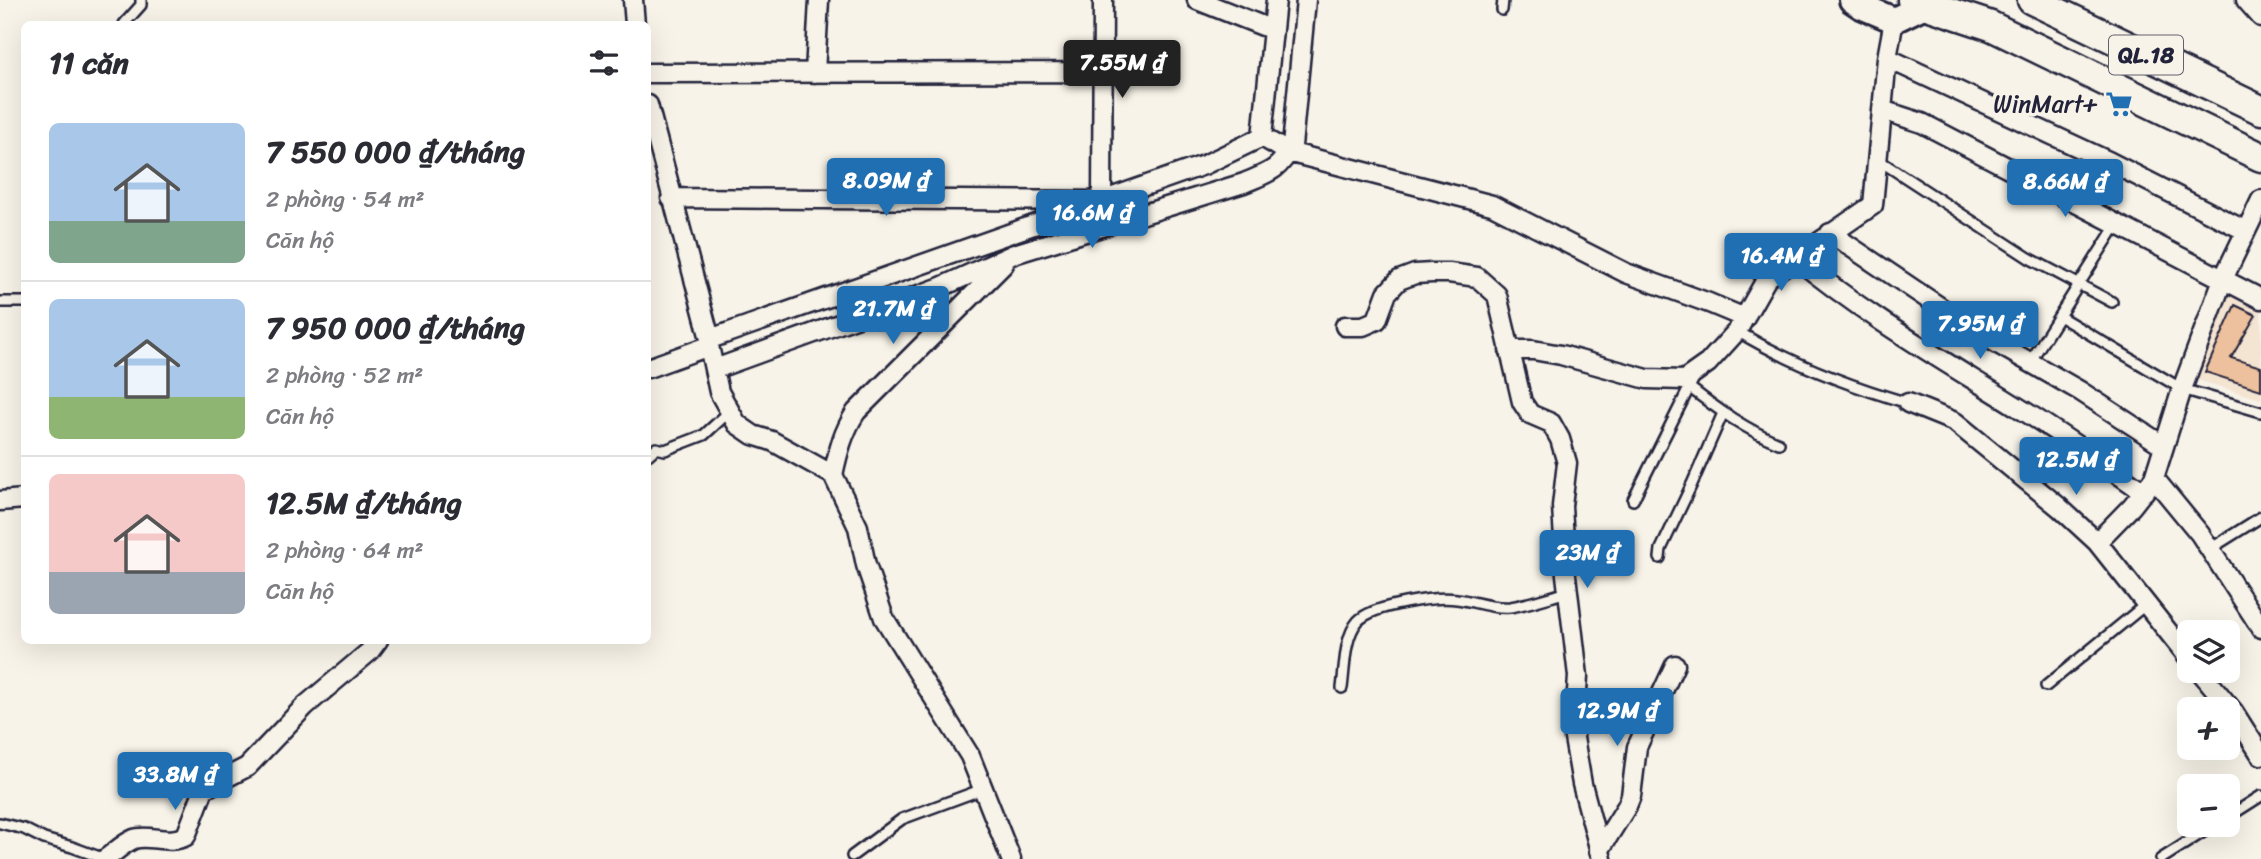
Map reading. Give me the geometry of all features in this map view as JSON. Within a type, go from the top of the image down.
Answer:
[{"type":"main road","name":"QL.18","points":[[2032,0],[2261,110]]},
{"type":"main road","points":[[1857,2],[1915,6]]},
{"type":"main road","name":"QL.18","points":[[1915,6],[1991,26],[2261,157]]},
{"type":"street","points":[[633,0],[635,21]]},
{"type":"street","points":[[815,73],[819,0]]},
{"type":"street","points":[[1102,201],[1103,0]]},
{"type":"street","points":[[1197,0],[1272,30]]},
{"type":"street","points":[[1262,137],[1276,0]]},
{"type":"street","points":[[715,369],[942,287],[1014,254],[1269,173],[1282,164],[1292,146],[1306,0]]},
{"type":"street","points":[[2246,0],[2261,18]]},
{"type":"street","points":[[1509,350],[1533,350],[1561,355],[1647,379],[1684,380],[1709,363],[1741,324],[1767,278],[1873,205],[1887,58],[1915,6]]},
{"type":"street","points":[[1887,58],[2110,162],[2246,231]]},
{"type":"street","points":[[651,73],[1103,72]]},
{"type":"street","points":[[1882,110],[1922,122],[2261,299]]},
{"type":"street","points":[[651,117],[709,342],[719,392],[737,424],[753,435],[772,441],[833,475],[858,527],[866,565],[884,618],[971,756],[1011,859]]},
{"type":"street","points":[[1262,137],[1288,152],[1492,205],[1626,273],[1709,303],[1741,324]]},
{"type":"street","points":[[651,367],[709,342],[1203,165],[1262,137]]},
{"type":"street","points":[[671,198],[1102,201]]},
{"type":"street","points":[[2097,542],[2149,485],[2223,279],[2261,200]]},
{"type":"street","points":[[1830,233],[1977,332],[2080,391],[2164,446]]},
{"type":"street","points":[[833,475],[843,435],[856,412],[1014,254]]},
{"type":"street","points":[[1795,257],[1822,279],[1935,357],[2149,485],[2200,534],[2261,628]]},
{"type":"street","points":[[1345,326],[1363,326],[1377,320],[1387,293],[1399,280],[1415,274],[1449,273],[1477,277],[1497,295],[1522,402],[1531,414],[1551,423],[1560,439],[1567,463],[1562,506],[1568,593],[1578,676],[1574,738],[1582,784],[1601,855]]},
{"type":"street","points":[[1909,403],[1955,422],[2059,507],[2097,542],[2177,644]]},
{"type":"street","points":[[0,501],[21,499]]},
{"type":"street","points":[[105,859],[135,839],[180,839],[186,836],[204,789],[247,767],[305,706],[375,644]]},
{"type":"street","points":[[1601,855],[1631,796],[1637,747],[1675,665]]},
{"type":"street","points":[[2210,683],[2233,711],[2261,754]]},
{"type":"lane","points":[[127,21],[141,5],[141,0]]},
{"type":"lane","points":[[1877,159],[2029,258],[2112,302]]},
{"type":"lane","points":[[2030,362],[2117,225]]},
{"type":"lane","points":[[0,302],[21,302]]},
{"type":"lane","points":[[2059,316],[2182,389],[2261,412]]},
{"type":"lane","points":[[1741,324],[1773,352],[1872,392],[1909,403]]},
{"type":"lane","points":[[1633,500],[1698,370]]},
{"type":"lane","points":[[1689,387],[1755,433],[1779,443]]},
{"type":"lane","points":[[651,452],[656,448],[665,450],[704,435],[729,412]]},
{"type":"lane","points":[[1660,558],[1661,549],[1723,413]]},
{"type":"lane","points":[[2210,549],[2261,517]]},
{"type":"lane","points":[[1342,688],[1350,635],[1360,619],[1388,607],[1430,598],[1458,599],[1508,607],[1568,593]]},
{"type":"lane","points":[[2046,685],[2145,605]]},
{"type":"lane","points":[[852,856],[902,819],[983,789]]},
{"type":"lane","points":[[2240,809],[2261,796]]},
{"type":"lane","points":[[0,823],[24,829],[44,839],[105,859]]},
{"type":"lane","points":[[2161,859],[2196,837]]},
{"type":"shaded area","points":[[2230,289],[2261,308],[2261,399],[2194,379]]},
{"type":"building","points":[[2235,305],[2256,315],[2231,358],[2261,367],[2261,390],[2205,372]]},
{"type":"place","name":"WinMart+","points":[[2119,104]]}]
